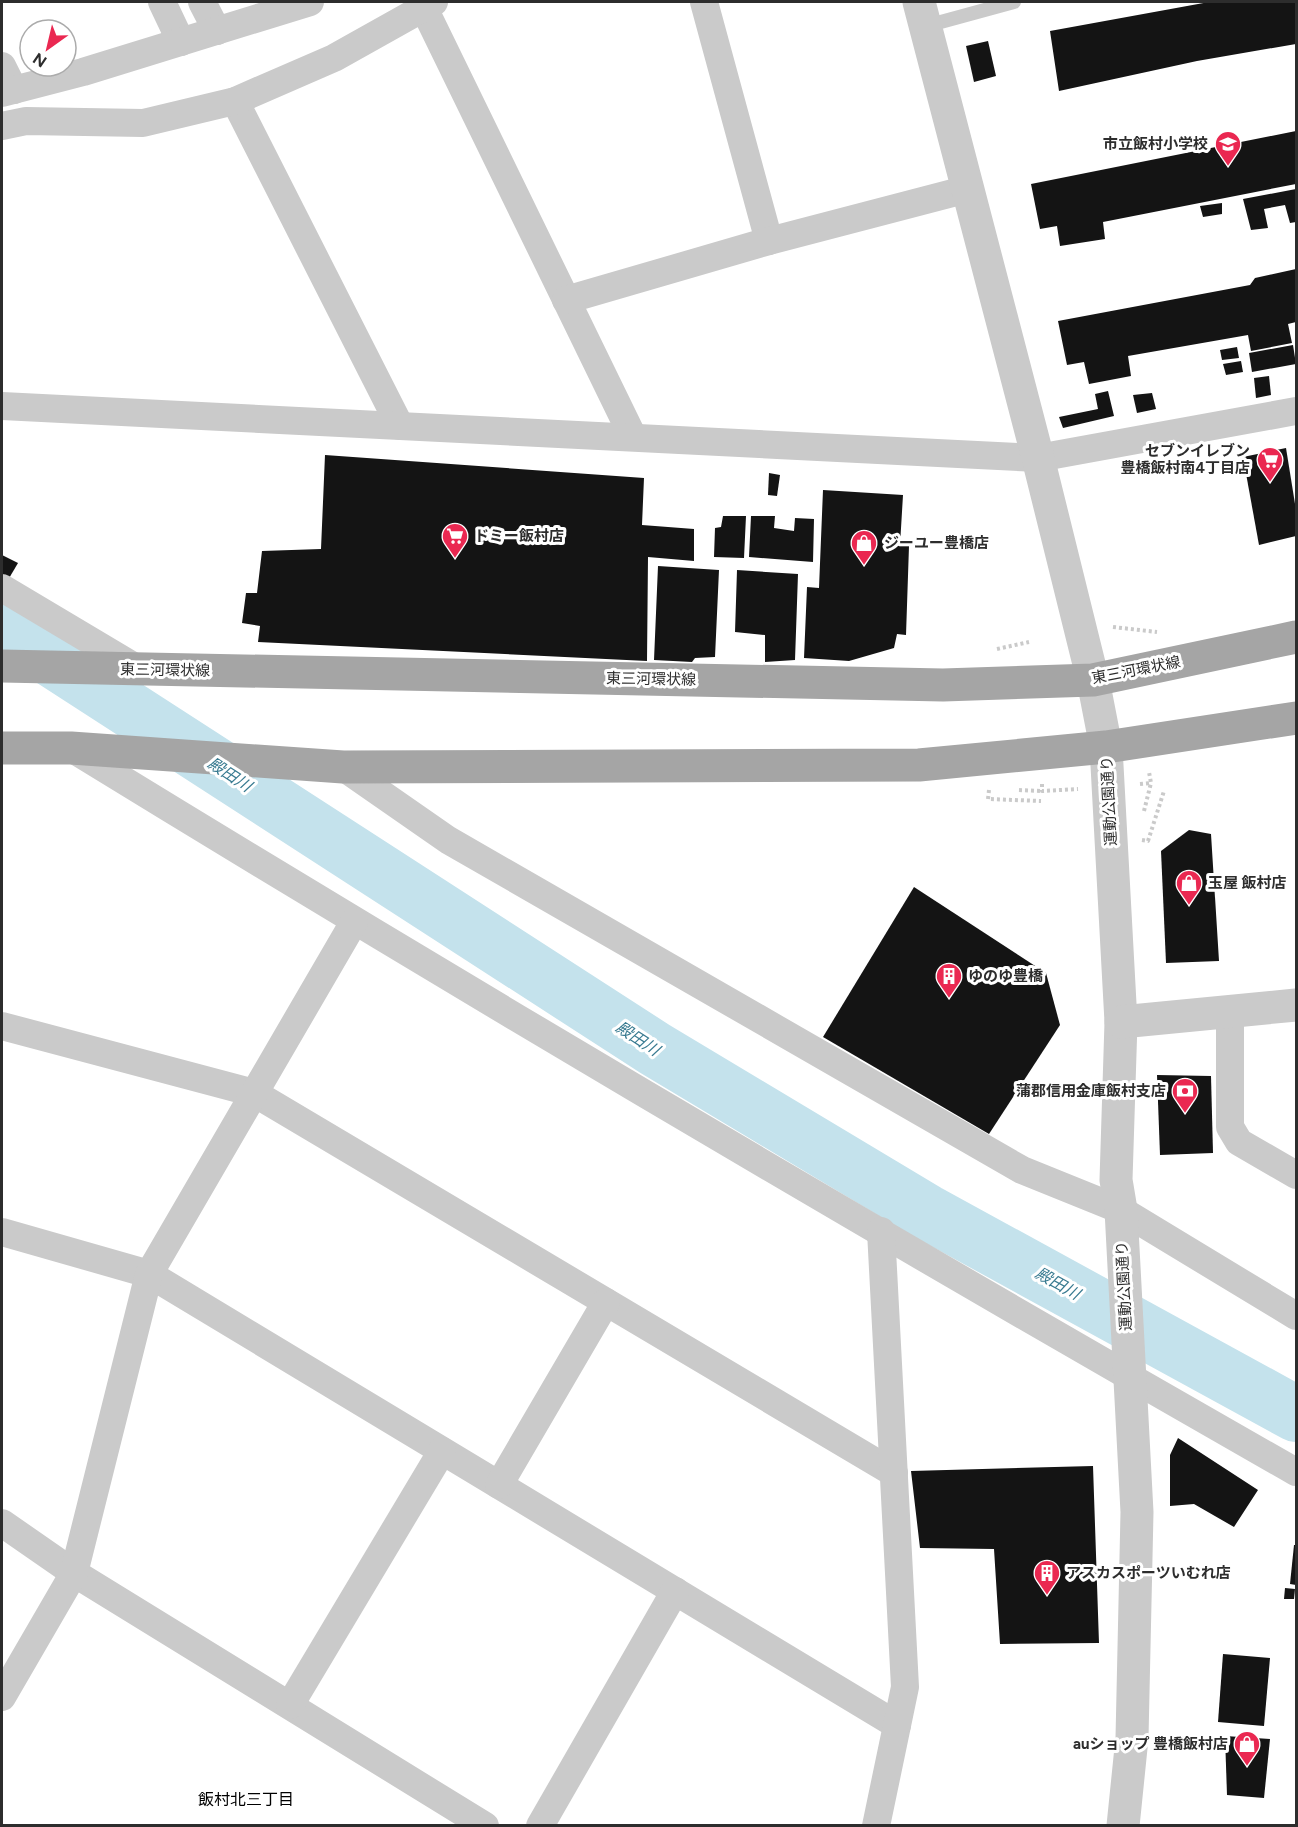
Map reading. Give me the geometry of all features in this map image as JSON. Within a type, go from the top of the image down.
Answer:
[{"type":"main road","name":"東三河環状線","points":[[2,666],[942,685],[1093,680],[1296,637]]},
{"type":"main road","points":[[2,748],[81,749],[343,767],[920,765],[1106,747],[1296,718]]},
{"type":"street","points":[[162,2],[181,42]]},
{"type":"street","points":[[202,2],[218,31]]},
{"type":"street","points":[[6,83],[181,42],[310,2]]},
{"type":"street","points":[[704,2],[769,241]]},
{"type":"street","points":[[2,126],[26,121],[143,123],[235,101],[334,58],[427,3],[633,438]]},
{"type":"street","name":"運動公園通り","points":[[922,14],[1038,458],[1093,680],[1106,747],[1121,1022],[1116,1180],[1122,1222],[1137,1512],[1132,1738],[1123,1826]]},
{"type":"street","points":[[235,101],[400,426]]},
{"type":"street","points":[[566,300],[769,241],[968,189]]},
{"type":"street","points":[[2,406],[1038,458],[1296,411]]},
{"type":"street","points":[[2,588],[123,669]]},
{"type":"street","points":[[81,749],[354,922],[881,1231],[1128,1369],[1296,1472]]},
{"type":"street","points":[[343,767],[448,840],[1022,1170],[1296,1316]]},
{"type":"street","points":[[2,1697],[74,1573],[149,1274],[354,922]]},
{"type":"street","points":[[1121,1022],[1296,1005]]},
{"type":"street","points":[[1230,1011],[1230,1127],[1239,1142],[1296,1175]]},
{"type":"street","points":[[2,1026],[254,1093],[894,1473]]},
{"type":"street","points":[[876,1826],[905,1687],[881,1231]]},
{"type":"street","points":[[2,1232],[149,1274],[897,1725]]},
{"type":"street","points":[[499,1485],[606,1302]]},
{"type":"street","points":[[290,1705],[442,1450]]},
{"type":"street","points":[[2,1523],[74,1573],[485,1826]]},
{"type":"street","points":[[540,1826],[675,1591]]},
{"type":"lane","points":[[922,14],[1014,2]]},
{"type":"path","points":[[1142,816],[1151,783]]},
{"type":"path","points":[[999,789],[989,789],[988,799],[1041,801]]},
{"type":"path","points":[[1010,790],[1042,791]]},
{"type":"path","points":[[1136,838],[1148,842],[1164,791]]},
{"type":"building","points":[[1209,2],[1296,2],[1296,44],[1197,61],[1059,91],[1050,31]]},
{"type":"building","points":[[988,41],[996,76],[974,82],[966,46]]},
{"type":"building","points":[[1296,131],[1296,184],[1103,222],[1105,239],[1060,246],[1057,226],[1040,229],[1031,184]]},
{"type":"building","points":[[1296,189],[1296,222],[1290,223],[1285,205],[1264,209],[1268,228],[1251,230],[1243,199]]},
{"type":"building","points":[[1222,203],[1222,214],[1203,217],[1200,206]]},
{"type":"building","points":[[1296,269],[1296,322],[1288,324],[1292,343],[1251,351],[1248,335],[1128,356],[1131,376],[1089,384],[1084,362],[1067,365],[1058,321],[1250,285],[1255,278]]},
{"type":"building","points":[[1293,345],[1296,364],[1252,372],[1249,353]]},
{"type":"building","points":[[1237,347],[1239,358],[1222,360],[1220,350]]},
{"type":"building","points":[[1241,361],[1243,372],[1226,375],[1223,364]]},
{"type":"building","points":[[1269,376],[1271,395],[1256,398],[1254,378]]},
{"type":"building","points":[[1108,391],[1114,416],[1063,428],[1059,417],[1098,409],[1095,394]]},
{"type":"building","points":[[1152,393],[1156,409],[1137,413],[1133,395]]},
{"type":"building","name":"セブンイレブン 豊橋飯村南4丁目店","points":[[1286,448],[1296,510],[1296,536],[1259,545],[1243,457]]},
{"type":"building","name":"ドミー飯村店","points":[[325,455],[644,478],[642,525],[694,529],[694,561],[648,557],[647,661],[258,642],[260,626],[242,623],[246,593],[257,593],[262,551],[321,549]]},
{"type":"building","points":[[769,473],[780,475],[777,496],[768,495]]},
{"type":"building","name":"ジーユー豊橋店","points":[[823,490],[903,495],[900,545],[909,546],[906,635],[897,634],[894,648],[849,661],[804,658],[807,587],[819,588]]},
{"type":"building","points":[[723,516],[746,516],[744,558],[714,557],[715,528],[721,527]]},
{"type":"building","points":[[751,516],[775,516],[774,528],[794,531],[795,518],[814,519],[813,562],[749,557]]},
{"type":"building","points":[[2,555],[18,563],[8,580],[2,576]]},
{"type":"building","points":[[658,566],[719,570],[715,657],[695,658],[692,662],[654,660]]},
{"type":"building","points":[[737,570],[798,574],[795,660],[765,662],[765,635],[735,632]]},
{"type":"building","name":"玉屋 飯村店","points":[[1189,830],[1211,834],[1219,961],[1166,963],[1161,851]]},
{"type":"building","name":"ゆのゆ豊橋","points":[[914,887],[1046,973],[1060,1025],[989,1134],[823,1037]]},
{"type":"building","name":"蒲郡信用金庫飯村支店","points":[[1157,1075],[1211,1076],[1213,1153],[1160,1155]]},
{"type":"building","points":[[1178,1438],[1258,1490],[1234,1527],[1194,1504],[1170,1506],[1170,1455]]},
{"type":"building","name":"アスカスポーツいむれ店","points":[[1093,1466],[1099,1643],[1000,1644],[994,1549],[920,1548],[911,1471]]},
{"type":"building","points":[[1294,1545],[1296,1545],[1296,1585],[1290,1584]]},
{"type":"building","points":[[1285,1588],[1295,1589],[1294,1599],[1284,1599]]},
{"type":"building","points":[[1223,1654],[1270,1658],[1264,1726],[1218,1722]]},
{"type":"building","name":"auショップ 豊橋飯村店","points":[[1225,1736],[1270,1739],[1264,1798],[1227,1795]]},
{"type":"waterway","name":"殿田川","points":[[2,627],[655,1049],[927,1212],[1296,1414]]},
{"type":"place","name":"市立飯村小学校","points":[[1228,167]]},
{"type":"place","name":"セブンイレブン 豊橋飯村南4丁目店","points":[[1270,483]]},
{"type":"place","name":"ドミー飯村店","points":[[455,559]]},
{"type":"place","name":"ジーユー豊橋店","points":[[864,566]]},
{"type":"place","name":"玉屋 飯村店","points":[[1189,906]]},
{"type":"place","name":"ゆのゆ豊橋","points":[[949,999]]},
{"type":"place","name":"蒲郡信用金庫飯村支店","points":[[1185,1114]]},
{"type":"place","name":"アスカスポーツいむれ店","points":[[1047,1596]]},
{"type":"place","name":"auショップ 豊橋飯村店","points":[[1247,1767]]},
{"type":"district","name":"飯村北三丁目","points":[[246,1799]]}]
